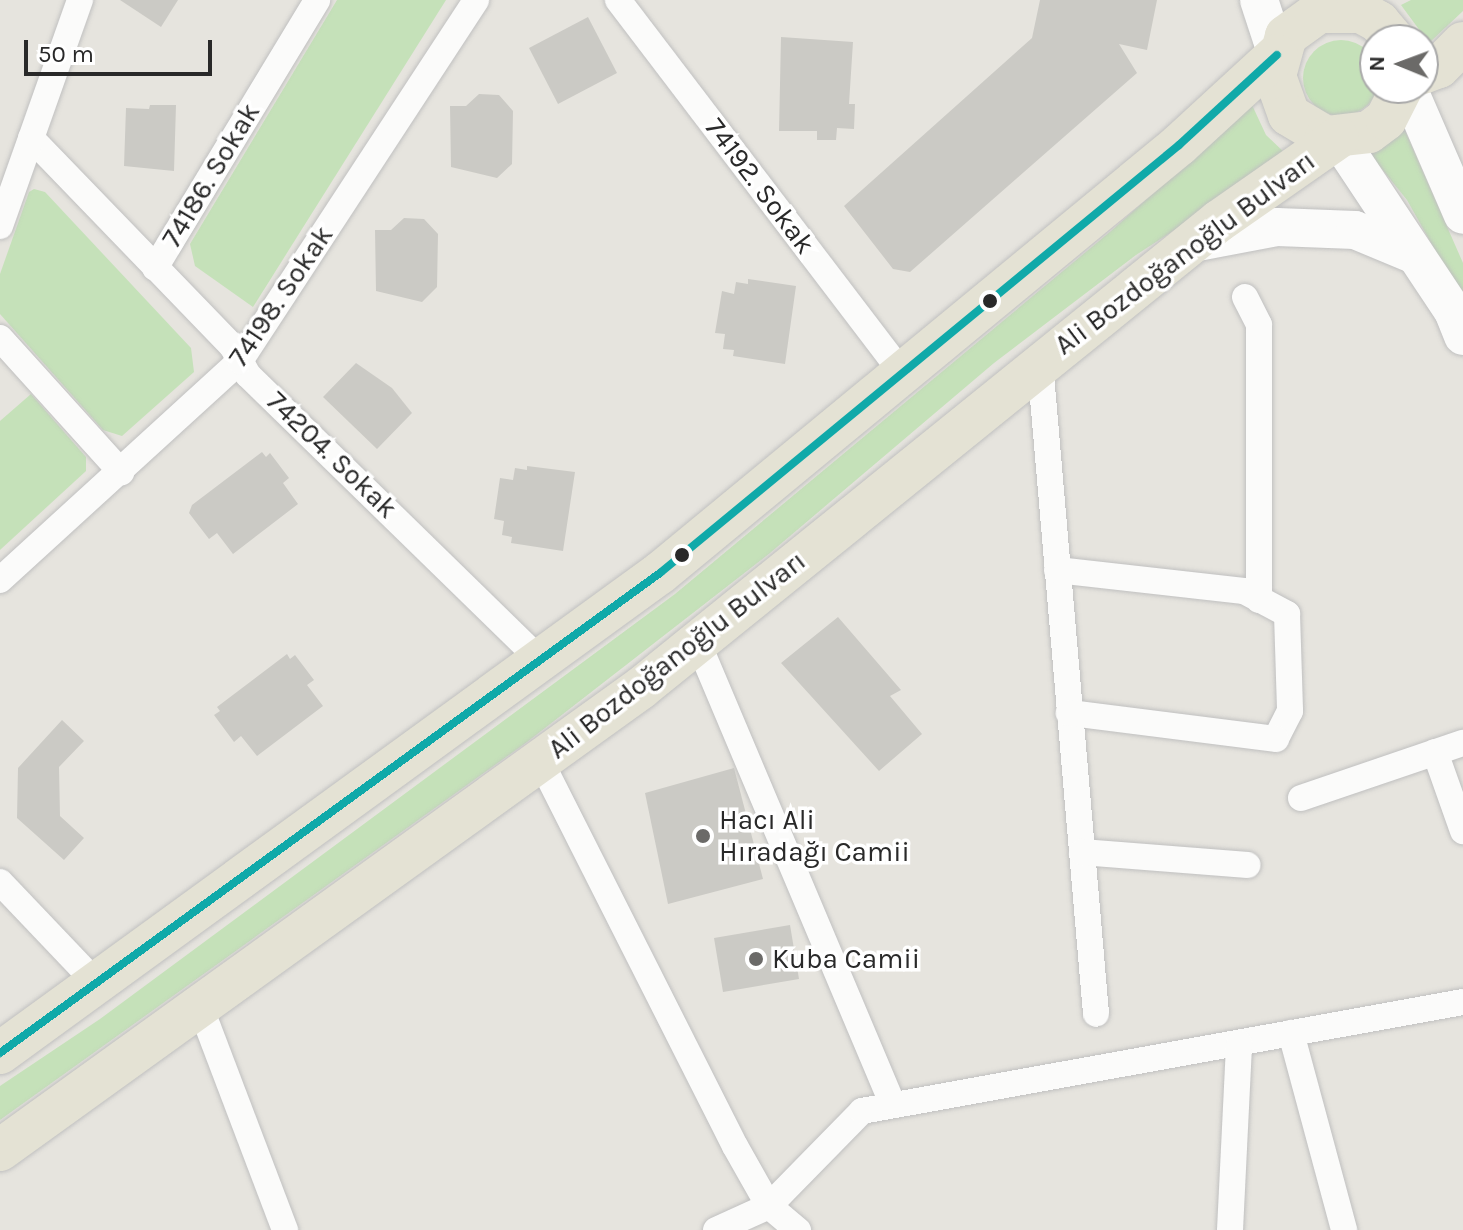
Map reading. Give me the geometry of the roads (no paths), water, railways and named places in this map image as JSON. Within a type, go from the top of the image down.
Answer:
[{"type":"main road","points":[[1259,0],[1277,55],[1279,97],[1289,115],[1305,129],[1338,138],[1415,255],[1463,336]]},
{"type":"main road","points":[[0,1053],[98,985],[660,573],[1179,145],[1277,55],[1301,21],[1345,3],[1381,24]]},
{"type":"main road","points":[[1439,67],[1463,43]]},
{"type":"main road","name":"Ali Bozdoğanoğlu Bulvarı","points":[[0,1150],[541,762],[698,643],[1192,243],[1338,138],[1369,132],[1386,119],[1395,104]]},
{"type":"main road","points":[[1412,104],[1463,215]]},
{"type":"main road","points":[[1192,243],[1277,227],[1355,230],[1415,255]]},
{"type":"street","points":[[0,226],[80,0]]},
{"type":"street","name":"74186. Sokak","points":[[155,268],[317,0]]},
{"type":"street","name":"74198. Sokak","points":[[0,580],[240,361],[476,0]]},
{"type":"street","name":"74192. Sokak","points":[[618,0],[902,373]]},
{"type":"street","name":"74204. Sokak","points":[[31,138],[232,346],[248,375],[541,661]]},
{"type":"street","points":[[1245,297],[1259,325],[1259,600]]},
{"type":"street","points":[[0,338],[121,472]]},
{"type":"street","points":[[1040,363],[1096,1014]]},
{"type":"street","points":[[1057,570],[1244,591],[1287,614],[1290,711],[1276,739],[1069,713]]},
{"type":"street","points":[[698,643],[893,1105]]},
{"type":"street","points":[[1301,798],[1463,743]]},
{"type":"street","points":[[1435,752],[1463,831]]},
{"type":"street","points":[[541,762],[769,1206],[798,1230]]},
{"type":"street","points":[[1082,852],[1247,865]]},
{"type":"street","points":[[0,882],[98,985]]},
{"type":"street","points":[[716,1230],[769,1206],[862,1111],[1463,1002]]},
{"type":"street","points":[[200,1006],[285,1230]]},
{"type":"street","points":[[1291,1033],[1344,1230]]},
{"type":"street","points":[[1230,1230],[1239,1043]]},
{"type":"place","name":"Hacı Ali Hıradağı Camii","points":[[703,836]]},
{"type":"place","name":"Kuba Camii","points":[[756,959]]}]
